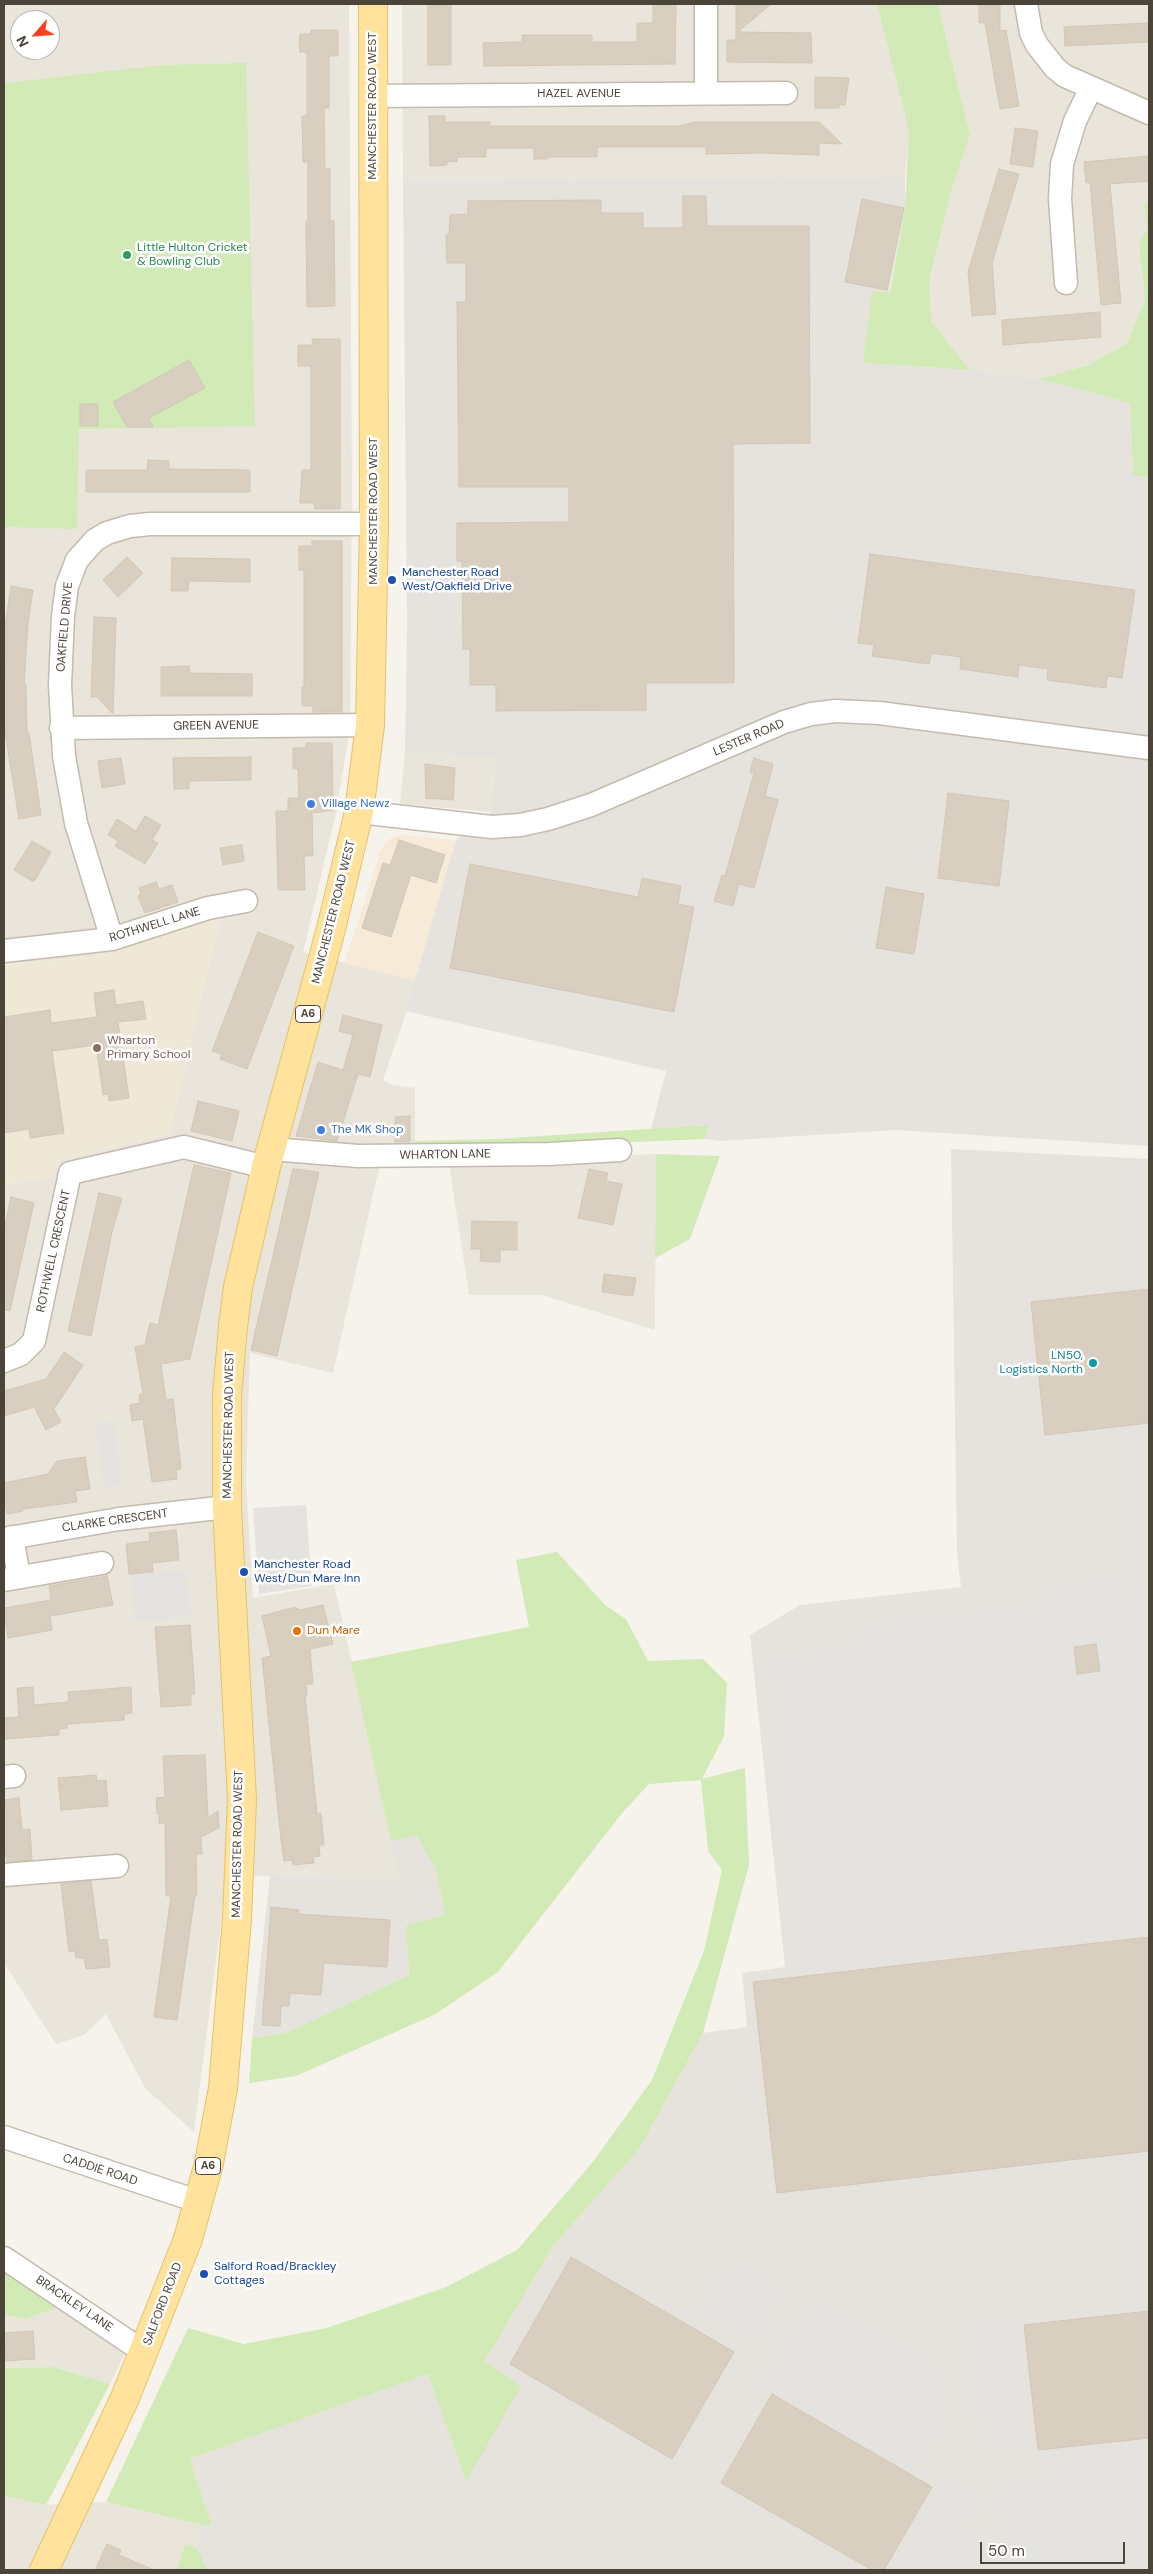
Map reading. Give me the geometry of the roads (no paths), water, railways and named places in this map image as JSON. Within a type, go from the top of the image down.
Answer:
[{"type":"main road","name":"MANCHESTER ROAD WEST","points":[[228,2021],[237,1918],[242,1800],[227,1508],[227,1395],[232,1327],[238,1287],[268,1158],[332,929],[360,812],[370,725],[374,524],[373,4]]},
{"type":"main road","name":"SALFORD ROAD","points":[[44,2570],[101,2452],[144,2352],[188,2239],[209,2163],[222,2088],[228,2021]]},
{"type":"street","points":[[706,4],[706,94]]},
{"type":"street","points":[[1026,4],[1031,33],[1046,58],[1065,76],[1149,113]]},
{"type":"street","points":[[1066,283],[1060,199],[1062,164],[1074,121],[1091,88]]},
{"type":"street","name":"HAZEL AVENUE","points":[[372,96],[786,93]]},
{"type":"street","name":"OAKFIELD DRIVE","points":[[112,939],[76,823],[61,728],[60,685],[67,586],[76,560],[95,540],[117,529],[150,524],[374,524]]},
{"type":"street","name":"LESTER ROAD","points":[[360,812],[492,827],[529,824],[591,805],[784,722],[811,714],[836,711],[879,713],[1149,748]]},
{"type":"street","name":"GREEN AVENUE","points":[[61,728],[370,725]]},
{"type":"street","name":"ROTHWELL LANE","points":[[4,951],[112,939],[218,905],[246,901]]},
{"type":"street","name":"ROTHWELL CRESCENT","points":[[4,1361],[21,1354],[34,1341],[70,1173],[184,1147],[268,1158]]},
{"type":"street","name":"WHARTON LANE","points":[[268,1158],[549,1154],[620,1150]]},
{"type":"street","name":"CLARKE CRESCENT","points":[[8,1538],[119,1519],[227,1508]]},
{"type":"street","points":[[8,1538],[11,1578],[102,1564]]},
{"type":"street","points":[[4,1875],[116,1866]]},
{"type":"street","name":"CADDIE ROAD","points":[[4,2137],[198,2202]]},
{"type":"street","name":"BRACKLEY LANE","points":[[4,2258],[144,2352]]},
{"type":"place","name":"Little Hulton Cricket & Bowling Club","points":[[127,255]]},
{"type":"place","name":"Manchester Road West/Oakfield Drive","points":[[392,580]]},
{"type":"place","name":"Village Newz","points":[[311,804]]},
{"type":"place","name":"Wharton Primary School","points":[[97,1048]]},
{"type":"place","name":"The MK Shop","points":[[321,1130]]},
{"type":"place","name":"LN50, Logistics North","points":[[1093,1363]]},
{"type":"place","name":"Manchester Road West/Dun Mare Inn","points":[[244,1572]]},
{"type":"place","name":"Dun Mare","points":[[297,1631]]},
{"type":"place","name":"Salford Road/Brackley Cottages","points":[[204,2274]]}]
